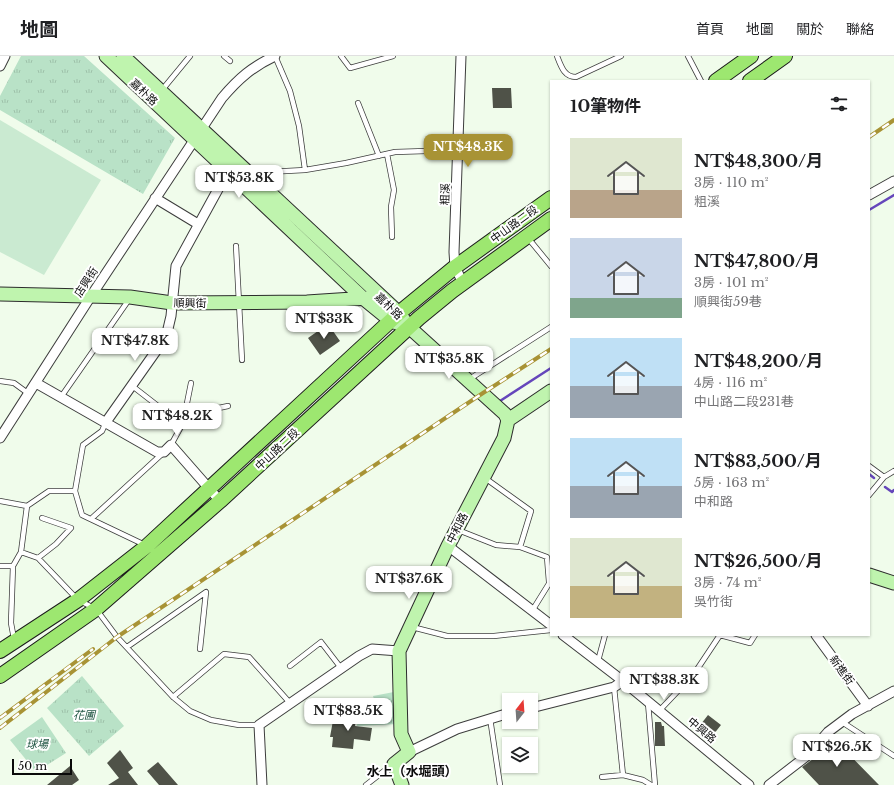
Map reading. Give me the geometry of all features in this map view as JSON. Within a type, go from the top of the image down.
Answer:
[{"type":"main road","points":[[717,80],[751,56]]},
{"type":"main road","points":[[751,80],[785,56]]},
{"type":"main road","name":"中山路二段","points":[[0,651],[78,600],[147,546],[395,317],[455,267],[550,199]]},
{"type":"main road","name":"中山路二段","points":[[0,676],[96,609],[220,501],[409,327],[463,283],[550,220]]},
{"type":"street","points":[[0,66],[5,56]]},
{"type":"street","name":"嘉朴路","points":[[106,56],[202,128],[379,296],[395,317]]},
{"type":"street","name":"嘉朴路","points":[[123,56],[194,139],[364,299],[409,327]]},
{"type":"street","name":"店興街","points":[[0,438],[91,296],[222,98],[239,78],[256,65],[275,56]]},
{"type":"street","name":"粗溪","points":[[461,56],[455,267],[463,283]]},
{"type":"street","points":[[106,422],[161,344],[169,322],[176,266],[228,171]]},
{"type":"street","points":[[870,194],[894,181]]},
{"type":"street","points":[[155,198],[198,224]]},
{"type":"street","name":"順興街","points":[[0,294],[130,297],[172,303],[238,303],[364,299],[379,296]]},
{"type":"street","points":[[409,327],[505,414],[508,420],[550,392]]},
{"type":"street","points":[[36,383],[156,452],[168,449],[209,488],[220,501]]},
{"type":"street","name":"中和路","points":[[409,752],[401,734],[399,651],[448,546],[504,438],[508,420]]},
{"type":"street","points":[[448,546],[550,624]]},
{"type":"street","points":[[870,575],[894,583]]},
{"type":"street","name":"中興路","points":[[564,636],[623,681],[749,785]]},
{"type":"street","name":"新進街","points":[[817,636],[868,706]]},
{"type":"street","points":[[262,785],[259,725],[341,668],[372,649],[399,651]]},
{"type":"street","points":[[538,706],[614,687],[623,681]]},
{"type":"street","points":[[768,785],[808,755],[828,732],[852,714],[894,691]]},
{"type":"street","points":[[402,785],[394,764],[409,752],[457,729],[502,715]]},
{"type":"lane","points":[[156,95],[190,56]]},
{"type":"lane","points":[[224,56],[230,61]]},
{"type":"lane","points":[[275,56],[290,91],[298,126],[305,170]]},
{"type":"lane","points":[[341,56],[350,68],[393,56]]},
{"type":"lane","points":[[557,56],[565,73],[572,77],[576,77],[621,56]]},
{"type":"lane","points":[[688,56],[700,80]]},
{"type":"lane","points":[[358,103],[379,156]]},
{"type":"lane","points":[[250,174],[305,170],[395,152],[458,150],[495,142]]},
{"type":"lane","points":[[387,154],[394,190],[391,207],[392,237]]},
{"type":"lane","points":[[527,236],[550,265]]},
{"type":"lane","points":[[236,246],[242,360]]},
{"type":"lane","points":[[61,397],[130,297]]},
{"type":"lane","points":[[468,380],[550,328]]},
{"type":"lane","points":[[0,381],[14,383],[29,394]]},
{"type":"lane","points":[[91,519],[168,449],[183,423],[191,383]]},
{"type":"lane","points":[[131,385],[158,406]]},
{"type":"lane","points":[[183,423],[214,409],[228,406]]},
{"type":"lane","points":[[106,422],[102,431],[83,445],[75,491],[82,515],[147,546]]},
{"type":"lane","points":[[870,467],[884,477]]},
{"type":"lane","points":[[870,494],[884,477],[894,471]]},
{"type":"lane","points":[[484,478],[531,511],[520,547]]},
{"type":"lane","points":[[0,501],[26,506],[49,491],[75,491]]},
{"type":"lane","points":[[14,642],[11,623],[13,566],[20,552],[26,506]]},
{"type":"lane","points":[[38,558],[56,544],[71,528],[42,518]]},
{"type":"lane","points":[[457,529],[496,544],[520,547],[547,557],[550,582],[532,611]]},
{"type":"lane","points":[[20,552],[38,558],[78,600],[96,609],[114,633],[173,697],[190,711],[211,720],[239,725],[259,725]]},
{"type":"lane","points":[[0,566],[13,566]]},
{"type":"lane","points":[[127,647],[206,592],[200,649]]},
{"type":"lane","points":[[411,626],[446,636],[494,636],[550,630]]},
{"type":"lane","points":[[598,662],[605,636]]},
{"type":"lane","points":[[659,711],[694,674],[719,636]]},
{"type":"lane","points":[[724,636],[750,643],[754,636]]},
{"type":"lane","points":[[290,666],[321,642],[341,668]]},
{"type":"lane","points":[[173,697],[224,654],[249,657],[290,703]]},
{"type":"lane","points":[[614,687],[623,775]]},
{"type":"lane","points":[[648,702],[655,785]]},
{"type":"lane","points":[[490,718],[500,785]]},
{"type":"lane","points":[[842,722],[894,756]]},
{"type":"lane","points":[[366,785],[394,764]]},
{"type":"lane","points":[[602,777],[623,775],[643,780],[651,785]]},
{"type":"green space","points":[[21,56],[84,56],[175,138],[143,194],[0,110],[0,96]]},
{"type":"green space","points":[[0,120],[101,180],[44,275],[0,252]]},
{"type":"green space","name":"花圃","points":[[82,676],[124,726],[89,756],[47,708]]},
{"type":"green space","points":[[399,691],[398,724],[357,726],[358,715],[377,709],[373,696]]},
{"type":"green space","name":"球場","points":[[42,717],[66,753],[36,772],[10,740]]},
{"type":"building","points":[[492,88],[511,88],[512,108],[493,108]]},
{"type":"building","points":[[328,324],[340,341],[320,355],[308,338]]},
{"type":"building","points":[[334,715],[356,717],[355,726],[372,728],[370,741],[354,739],[353,749],[332,747],[333,737],[330,737]]},
{"type":"building","points":[[708,715],[721,725],[713,735],[701,724]]},
{"type":"building","points":[[655,722],[661,722],[662,726],[664,726],[665,746],[655,746]]},
{"type":"building","points":[[832,737],[879,785],[819,785],[802,767],[813,759]]},
{"type":"building","points":[[120,750],[133,768],[128,772],[138,785],[108,785],[119,778],[107,763]]},
{"type":"building","points":[[158,762],[178,785],[159,785],[147,771]]},
{"type":"building","points":[[70,766],[79,780],[72,785],[47,785]]},
{"type":"waterway","points":[[870,209],[894,195]]},
{"type":"waterway","points":[[500,401],[550,369]]},
{"type":"waterway","points":[[870,475],[874,478]]},
{"type":"waterway","points":[[885,487],[892,492],[894,490]]},
{"type":"railway","points":[[870,136],[894,120]]},
{"type":"railway","points":[[0,728],[117,637],[550,350]]},
{"type":"railway","points":[[0,718],[93,649]]},
{"type":"district","name":"水上（水堀頭）","points":[[412,771]]}]
